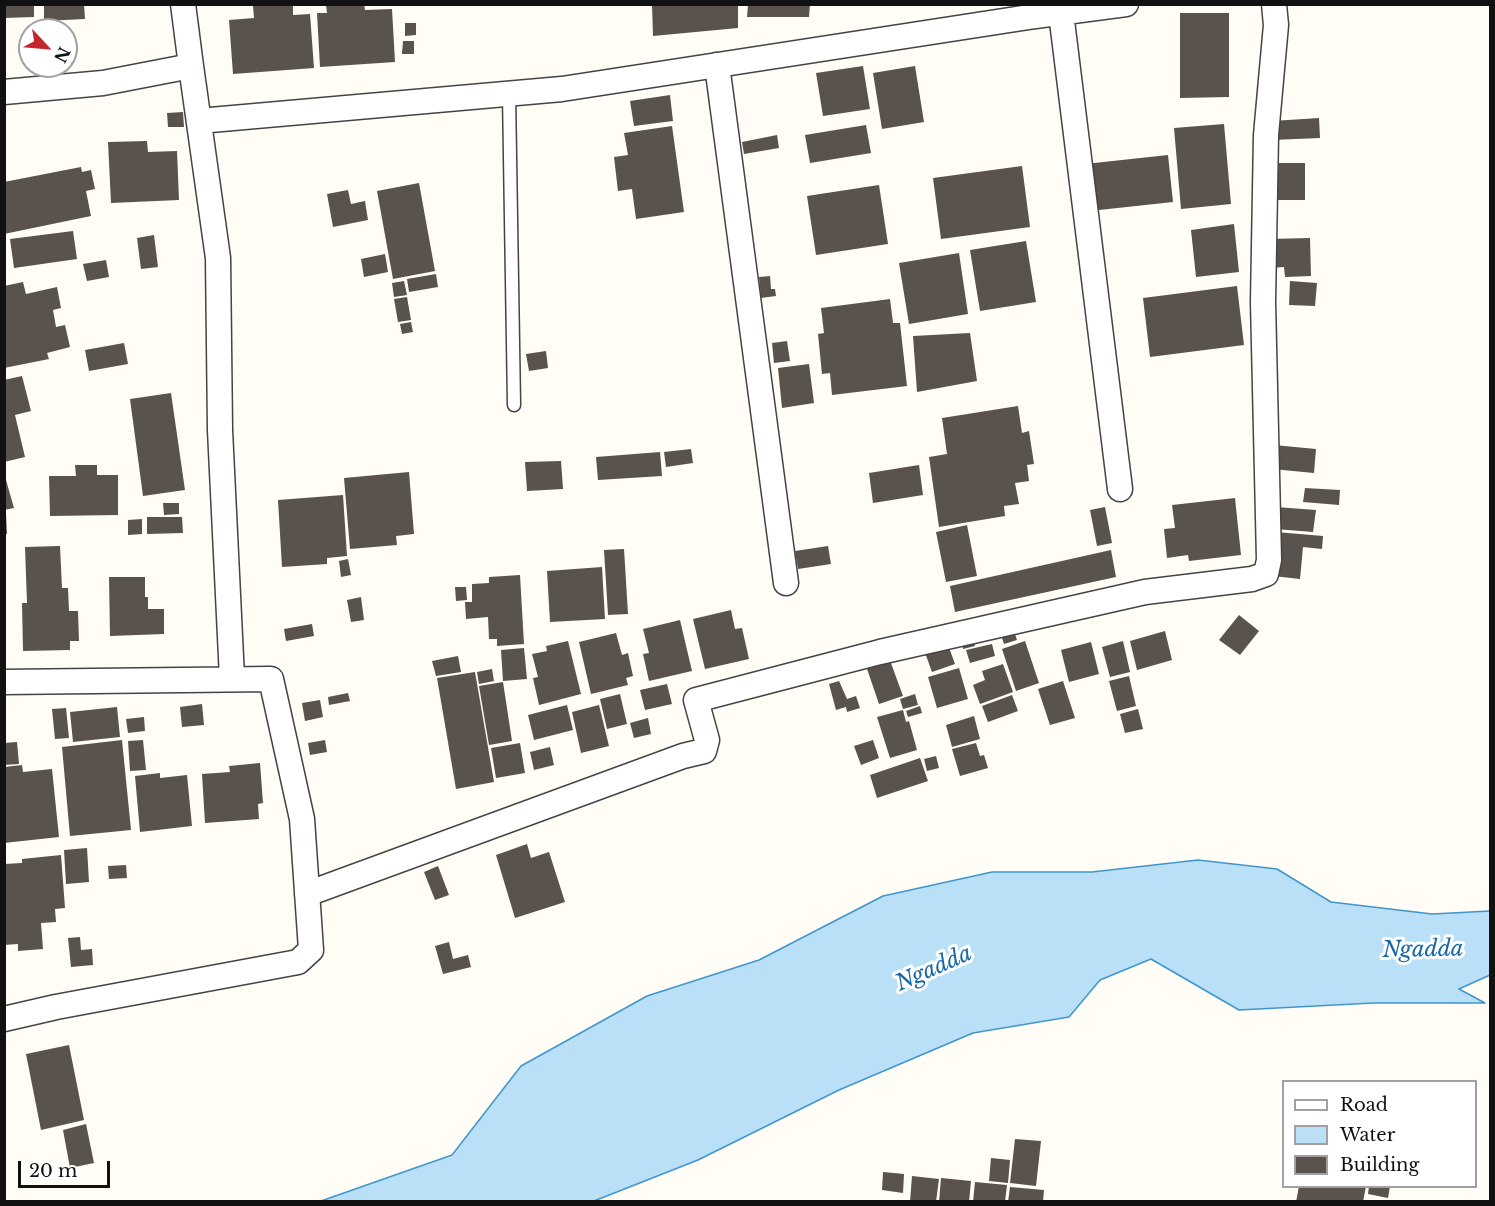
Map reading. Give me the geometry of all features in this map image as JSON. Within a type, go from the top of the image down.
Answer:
[{"type":"street","points":[[183,4],[218,258],[220,430],[232,678]]},
{"type":"street","points":[[199,121],[562,89],[1126,4]]},
{"type":"street","points":[[307,894],[683,756],[704,751],[707,740],[696,700],[880,652],[1145,592],[1252,579],[1266,574],[1269,560],[1263,302],[1266,135],[1276,25],[1274,4]]},
{"type":"street","points":[[1061,13],[1120,489]]},
{"type":"street","points":[[717,65],[786,583]]},
{"type":"street","points":[[4,92],[103,83],[191,66]]},
{"type":"street","points":[[4,682],[272,679],[302,819],[311,950],[298,962],[4,1019]]},
{"type":"lane","points":[[508,94],[514,405]]},
{"type":"water","name":"Ngadda","points":[[1198,860],[1277,869],[1331,902],[1432,914],[1490,911],[1490,975],[1459,989],[1485,1003],[1373,1003],[1239,1010],[1151,959],[1100,980],[1069,1017],[973,1033],[839,1090],[698,1160],[594,1201],[321,1201],[452,1155],[521,1066],[647,996],[759,960],[883,896],[992,872],[1092,872]]},
{"type":"building","points":[[4,4],[34,4],[34,17],[4,18]]},
{"type":"building","points":[[44,4],[84,4],[85,19],[44,18]]},
{"type":"building","points":[[293,4],[293,15],[310,14],[314,68],[233,74],[229,20],[254,18],[253,6]]},
{"type":"building","points":[[364,4],[365,10],[392,9],[395,62],[320,67],[317,13],[327,13],[326,5]]},
{"type":"building","points":[[748,4],[810,4],[809,17],[747,17]]},
{"type":"building","points":[[652,5],[738,5],[738,28],[653,36]]},
{"type":"building","points":[[1180,13],[1229,13],[1229,97],[1180,98]]},
{"type":"building","points":[[405,23],[416,23],[416,35],[405,36]]},
{"type":"building","points":[[403,41],[414,41],[414,54],[402,54]]},
{"type":"building","points":[[863,66],[870,109],[823,116],[816,73]]},
{"type":"building","points":[[915,66],[924,122],[882,129],[873,73]]},
{"type":"building","points":[[670,95],[673,121],[634,126],[630,101]]},
{"type":"building","points":[[183,112],[184,127],[168,127],[167,113]]},
{"type":"building","points":[[1319,118],[1320,138],[1272,140],[1272,121]]},
{"type":"building","points":[[1224,124],[1231,204],[1181,209],[1174,128]]},
{"type":"building","points":[[866,125],[871,153],[810,163],[805,135]]},
{"type":"building","points":[[672,126],[684,212],[636,219],[632,189],[618,191],[614,157],[628,155],[624,133]]},
{"type":"building","points":[[777,135],[779,148],[744,154],[742,142]]},
{"type":"building","points":[[147,141],[148,152],[177,151],[179,200],[111,203],[108,142]]},
{"type":"building","points":[[1168,155],[1173,202],[1090,211],[1085,164]]},
{"type":"building","points":[[1271,163],[1305,163],[1305,200],[1271,200]]},
{"type":"building","points":[[1022,166],[1030,227],[941,239],[933,178]]},
{"type":"building","points":[[81,167],[82,172],[91,170],[95,189],[86,191],[91,216],[4,234],[4,182]]},
{"type":"building","points":[[419,183],[435,271],[393,279],[377,191]]},
{"type":"building","points":[[879,185],[888,244],[816,255],[807,196]]},
{"type":"building","points":[[348,190],[351,204],[365,201],[368,220],[333,227],[327,194]]},
{"type":"building","points":[[1234,224],[1239,272],[1196,277],[1191,230]]},
{"type":"building","points":[[73,231],[77,259],[14,268],[10,239]]},
{"type":"building","points":[[154,235],[158,267],[141,269],[137,238]]},
{"type":"building","points":[[1310,238],[1311,276],[1285,277],[1284,267],[1271,268],[1269,239]]},
{"type":"building","points":[[1026,241],[1036,302],[980,311],[970,250]]},
{"type":"building","points":[[959,253],[968,314],[909,324],[899,263]]},
{"type":"building","points":[[385,254],[388,272],[364,277],[361,259]]},
{"type":"building","points":[[106,260],[109,277],[87,281],[83,264]]},
{"type":"building","points":[[436,274],[438,287],[409,292],[407,279]]},
{"type":"building","points":[[770,276],[771,289],[775,289],[776,296],[761,298],[759,277]]},
{"type":"building","points":[[404,281],[407,295],[394,297],[392,283]]},
{"type":"building","points":[[1290,281],[1317,283],[1315,306],[1289,305]]},
{"type":"building","points":[[23,282],[26,294],[57,287],[61,308],[53,310],[56,327],[65,325],[70,347],[47,353],[49,359],[4,368],[4,286]]},
{"type":"building","points":[[1237,286],[1244,345],[1150,357],[1143,298]]},
{"type":"building","points":[[407,297],[411,320],[398,322],[394,299]]},
{"type":"building","points":[[890,299],[893,323],[900,323],[907,386],[832,395],[830,373],[822,374],[818,334],[824,333],[821,308]]},
{"type":"building","points":[[411,322],[413,332],[402,334],[400,324]]},
{"type":"building","points":[[970,333],[977,381],[917,392],[913,336]]},
{"type":"building","points":[[787,341],[790,361],[774,363],[772,343]]},
{"type":"building","points":[[124,343],[128,364],[89,371],[85,350]]},
{"type":"building","points":[[546,351],[548,368],[529,371],[526,354]]},
{"type":"building","points":[[809,364],[814,403],[782,408],[778,368]]},
{"type":"building","points":[[22,376],[31,411],[15,415],[25,457],[4,462],[4,380]]},
{"type":"building","points":[[171,393],[185,490],[143,496],[130,399]]},
{"type":"building","points":[[1018,406],[1022,433],[1029,431],[1034,464],[1027,465],[1029,481],[1015,483],[1019,504],[1004,506],[1005,516],[939,527],[929,457],[947,454],[942,418]]},
{"type":"building","points":[[1274,445],[1316,449],[1314,473],[1272,469]]},
{"type":"building","points":[[691,449],[693,463],[666,467],[664,452]]},
{"type":"building","points":[[660,452],[662,476],[598,480],[596,457]]},
{"type":"building","points":[[561,461],[563,489],[527,491],[525,462]]},
{"type":"building","points":[[75,465],[97,465],[97,475],[118,475],[118,515],[50,516],[49,476],[76,476]]},
{"type":"building","points":[[919,465],[923,495],[873,503],[869,473]]},
{"type":"building","points":[[409,472],[414,534],[396,536],[397,545],[350,549],[344,478]]},
{"type":"building","points":[[4,473],[14,508],[4,510]]},
{"type":"building","points":[[1305,488],[1340,490],[1339,505],[1303,502]]},
{"type":"building","points":[[343,495],[347,556],[327,558],[327,564],[282,567],[278,500]]},
{"type":"building","points":[[1235,498],[1241,555],[1189,561],[1188,555],[1167,558],[1164,529],[1175,528],[1172,505]]},
{"type":"building","points":[[163,503],[179,503],[179,514],[164,515]]},
{"type":"building","points":[[1105,507],[1112,543],[1097,546],[1090,510]]},
{"type":"building","points":[[1276,507],[1316,510],[1313,532],[1275,529]]},
{"type":"building","points":[[4,513],[6,513],[7,534],[4,534]]},
{"type":"building","points":[[147,517],[182,517],[183,533],[147,534]]},
{"type":"building","points":[[142,519],[142,534],[128,535],[128,520]]},
{"type":"building","points":[[967,525],[977,576],[946,582],[936,532]]},
{"type":"building","points":[[1276,532],[1323,536],[1322,549],[1303,547],[1300,579],[1273,576]]},
{"type":"building","points":[[60,546],[62,588],[68,588],[69,611],[78,611],[79,641],[70,641],[70,650],[23,651],[22,603],[27,603],[25,547]]},
{"type":"building","points":[[828,546],[831,564],[798,569],[795,551]]},
{"type":"building","points":[[624,549],[628,614],[608,615],[604,550]]},
{"type":"building","points":[[1111,550],[1116,577],[955,612],[950,586]]},
{"type":"building","points":[[348,559],[351,575],[341,577],[339,561]]},
{"type":"building","points":[[602,567],[605,619],[550,622],[547,571]]},
{"type":"building","points":[[520,575],[524,644],[497,646],[497,639],[489,639],[488,617],[466,619],[465,602],[472,602],[472,584],[489,583],[489,577]]},
{"type":"building","points":[[109,577],[145,577],[145,597],[148,597],[148,609],[164,609],[164,634],[110,636]]},
{"type":"building","points":[[455,587],[466,587],[467,600],[456,601]]},
{"type":"building","points":[[361,597],[364,620],[351,622],[347,600]]},
{"type":"building","points":[[731,610],[735,629],[742,628],[749,659],[705,669],[693,619]]},
{"type":"building","points":[[1239,615],[1259,631],[1240,655],[1219,640]]},
{"type":"building","points":[[680,620],[692,671],[649,681],[643,654],[649,653],[643,629]]},
{"type":"building","points":[[312,624],[314,636],[286,641],[284,629]]},
{"type":"building","points":[[1012,625],[1017,640],[1004,644],[999,629]]},
{"type":"building","points":[[1165,631],[1172,660],[1137,670],[1130,641]]},
{"type":"building","points":[[616,633],[622,655],[628,653],[633,676],[626,678],[628,685],[591,694],[579,642]]},
{"type":"building","points":[[973,636],[975,646],[963,649],[961,639]]},
{"type":"building","points":[[568,641],[581,694],[539,705],[533,678],[538,677],[532,654],[547,651],[546,646]]},
{"type":"building","points":[[1025,641],[1039,683],[1016,691],[1002,649]]},
{"type":"building","points":[[1123,641],[1130,672],[1110,677],[1102,647]]},
{"type":"building","points":[[947,642],[955,664],[932,672],[924,650]]},
{"type":"building","points":[[1091,642],[1099,674],[1069,682],[1061,650]]},
{"type":"building","points":[[992,644],[995,656],[970,663],[966,650]]},
{"type":"building","points":[[524,648],[527,679],[503,681],[501,650]]},
{"type":"building","points":[[888,655],[903,696],[879,704],[865,663]]},
{"type":"building","points":[[458,656],[461,672],[436,676],[432,661]]},
{"type":"building","points":[[1003,664],[1013,692],[980,704],[973,685],[985,680],[982,671]]},
{"type":"building","points":[[959,668],[968,699],[937,708],[928,677]]},
{"type":"building","points":[[492,669],[494,681],[479,684],[477,672]]},
{"type":"building","points":[[475,672],[494,782],[456,789],[437,678]]},
{"type":"building","points":[[1129,676],[1136,706],[1117,711],[1109,681]]},
{"type":"building","points":[[839,681],[847,699],[856,696],[860,708],[847,712],[846,707],[836,710],[829,684]]},
{"type":"building","points":[[1063,681],[1075,718],[1050,725],[1038,689]]},
{"type":"building","points":[[503,682],[512,741],[489,745],[479,686]]},
{"type":"building","points":[[667,684],[672,704],[645,710],[640,690]]},
{"type":"building","points":[[348,693],[350,701],[329,705],[328,697]]},
{"type":"building","points":[[620,694],[627,724],[607,729],[600,699]]},
{"type":"building","points":[[915,694],[918,705],[903,709],[900,699]]},
{"type":"building","points":[[1012,695],[1018,711],[988,722],[982,706]]},
{"type":"building","points":[[320,700],[323,717],[305,721],[302,703]]},
{"type":"building","points":[[202,704],[204,725],[182,727],[180,707]]},
{"type":"building","points":[[567,705],[573,730],[534,740],[528,715]]},
{"type":"building","points":[[599,705],[609,746],[581,753],[572,712]]},
{"type":"building","points":[[920,706],[922,713],[908,717],[906,711]]},
{"type":"building","points":[[117,707],[120,737],[73,742],[70,712]]},
{"type":"building","points":[[66,708],[69,738],[55,739],[52,709]]},
{"type":"building","points":[[1138,709],[1143,729],[1125,733],[1120,714]]},
{"type":"building","points":[[903,710],[906,722],[909,721],[917,750],[890,758],[877,717]]},
{"type":"building","points":[[974,716],[980,739],[952,747],[946,725]]},
{"type":"building","points":[[144,717],[145,731],[128,733],[126,719]]},
{"type":"building","points":[[648,718],[651,734],[634,738],[630,723]]},
{"type":"building","points":[[122,740],[131,830],[70,836],[62,747]]},
{"type":"building","points":[[143,740],[146,770],[130,771],[128,741]]},
{"type":"building","points":[[325,740],[327,752],[310,755],[308,743]]},
{"type":"building","points":[[873,740],[879,758],[861,765],[854,746]]},
{"type":"building","points":[[17,742],[19,764],[4,765],[4,743]]},
{"type":"building","points":[[520,743],[525,773],[496,778],[491,748]]},
{"type":"building","points":[[976,743],[980,756],[984,755],[988,768],[960,776],[952,749]]},
{"type":"building","points":[[550,747],[554,765],[534,770],[530,752]]},
{"type":"building","points":[[936,756],[939,768],[927,771],[924,759]]},
{"type":"building","points":[[920,758],[928,781],[877,798],[870,775]]},
{"type":"building","points":[[260,763],[263,803],[258,804],[259,819],[205,823],[202,774],[230,772],[229,766]]},
{"type":"building","points":[[22,765],[23,772],[52,769],[59,837],[4,843],[4,767]]},
{"type":"building","points":[[160,773],[160,778],[187,775],[192,826],[140,832],[135,776]]},
{"type":"building","points":[[527,844],[531,858],[549,852],[565,902],[515,918],[496,855]]},
{"type":"building","points":[[87,848],[89,882],[66,884],[64,850]]},
{"type":"building","points":[[61,855],[65,908],[55,909],[56,922],[41,923],[43,949],[18,951],[18,944],[4,945],[4,864],[22,863],[22,859]]},
{"type":"building","points":[[126,865],[127,878],[109,879],[108,866]]},
{"type":"building","points":[[438,866],[449,895],[435,900],[424,872]]},
{"type":"building","points":[[80,937],[81,950],[92,949],[93,965],[71,967],[68,938]]},
{"type":"building","points":[[449,942],[453,959],[468,955],[471,967],[443,974],[435,946]]},
{"type":"building","points":[[69,1045],[84,1120],[41,1130],[26,1054]]},
{"type":"building","points":[[86,1124],[94,1163],[70,1168],[63,1130]]},
{"type":"building","points":[[1015,1139],[1041,1141],[1036,1186],[1010,1183]]},
{"type":"building","points":[[991,1158],[1010,1160],[1008,1183],[989,1181]]},
{"type":"building","points":[[883,1172],[904,1174],[903,1193],[882,1190]]},
{"type":"building","points":[[912,1176],[939,1179],[936,1202],[910,1202]]},
{"type":"building","points":[[941,1178],[971,1181],[969,1202],[939,1202]]},
{"type":"building","points":[[975,1182],[1007,1185],[1005,1202],[973,1202]]},
{"type":"building","points":[[1010,1187],[1044,1190],[1043,1202],[1008,1202]]},
{"type":"building","points":[[1299,1188],[1366,1188],[1363,1202],[1296,1202]]},
{"type":"building","points":[[1369,1188],[1390,1188],[1388,1198],[1368,1194]]}]
